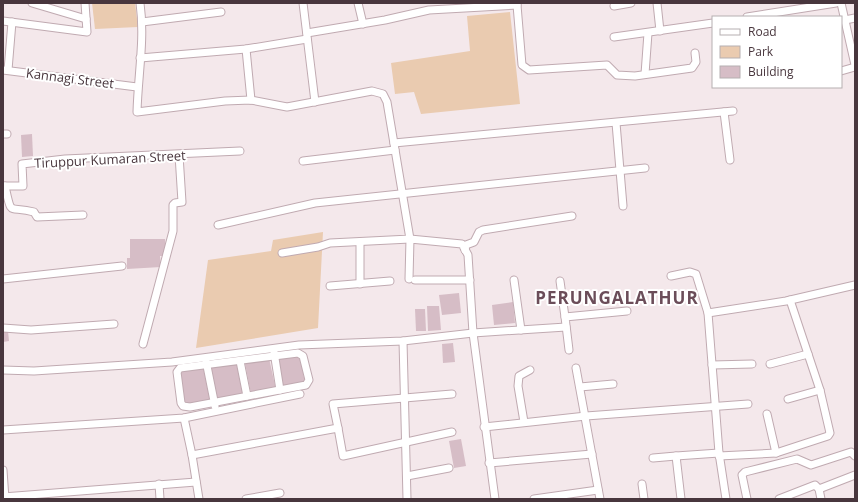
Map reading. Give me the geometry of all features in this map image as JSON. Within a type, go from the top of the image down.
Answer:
[{"type":"street","points":[[32,3],[86,19]]},
{"type":"street","points":[[3,21],[87,32],[85,3]]},
{"type":"street","points":[[140,3],[142,22],[137,112],[225,101],[251,100],[287,108],[372,91],[383,94],[387,102],[410,239],[412,280],[470,280]]},
{"type":"street","points":[[303,3],[315,102]]},
{"type":"street","points":[[358,3],[363,24]]},
{"type":"street","points":[[614,6],[630,3]]},
{"type":"street","points":[[657,3],[660,31]]},
{"type":"street","points":[[759,16],[794,13],[836,3]]},
{"type":"street","points":[[841,3],[855,66],[842,71]]},
{"type":"street","points":[[140,58],[246,49],[429,10],[473,5],[517,4],[522,61],[524,68],[529,70],[607,65],[617,75],[645,74],[692,68],[696,62],[694,53]]},
{"type":"street","points":[[142,22],[221,12]]},
{"type":"street","points":[[845,20],[855,18]]},
{"type":"street","points":[[5,70],[12,22]]},
{"type":"street","points":[[614,37],[712,23]]},
{"type":"street","points":[[645,74],[648,33]]},
{"type":"street","points":[[246,49],[251,100]]},
{"type":"street","name":"Kannagi Street","points":[[5,70],[138,87]]},
{"type":"street","points":[[303,161],[395,147],[733,111]]},
{"type":"street","points":[[724,112],[730,160]]},
{"type":"street","points":[[616,123],[623,206]]},
{"type":"street","name":"Tiruppur Kumaran Street","points":[[4,186],[23,186],[22,164],[65,158],[179,155],[240,151]]},
{"type":"street","points":[[143,344],[173,231],[173,205],[175,203],[182,202],[179,155]]},
{"type":"street","points":[[218,225],[314,203],[645,168]]},
{"type":"street","points":[[4,186],[9,207],[12,210],[34,212],[37,217],[83,215]]},
{"type":"street","points":[[465,250],[466,245],[476,239],[479,232],[483,230],[572,216]]},
{"type":"street","points":[[282,253],[318,247],[330,243],[410,239],[462,244],[468,255],[473,333],[484,426],[495,499]]},
{"type":"street","points":[[360,242],[360,284]]},
{"type":"street","points":[[3,279],[122,266]]},
{"type":"street","points":[[671,276],[690,272],[696,274],[708,313],[719,455],[726,499]]},
{"type":"street","points":[[514,280],[520,330]]},
{"type":"street","points":[[560,280],[569,350]]},
{"type":"street","points":[[330,286],[390,281]]},
{"type":"street","points":[[708,313],[790,300],[855,285]]},
{"type":"street","points":[[653,458],[776,453],[830,434],[831,431],[820,390],[790,300]]},
{"type":"street","points":[[565,317],[627,311]]},
{"type":"street","points":[[3,328],[31,330],[114,324]]},
{"type":"street","points":[[3,370],[34,372],[172,362],[206,361],[240,361],[298,354],[302,355],[308,380],[306,384],[187,407],[183,406],[181,403],[177,370],[206,361],[274,348],[299,345],[403,341],[473,333],[566,327]]},
{"type":"street","points":[[403,341],[406,398],[407,499]]},
{"type":"street","points":[[274,348],[274,357],[280,390]]},
{"type":"street","points":[[770,364],[808,354]]},
{"type":"street","points":[[206,361],[217,411]]},
{"type":"street","points":[[240,361],[247,396]]},
{"type":"street","points":[[712,365],[752,364]]},
{"type":"street","points":[[576,368],[600,499]]},
{"type":"street","points":[[524,422],[518,386],[519,376],[530,370]]},
{"type":"street","points":[[580,387],[612,384]]},
{"type":"street","points":[[788,399],[820,390]]},
{"type":"street","points":[[3,430],[184,418],[300,394]]},
{"type":"street","points":[[452,394],[334,404],[343,456],[452,432]]},
{"type":"street","points":[[484,426],[586,416],[748,404]]},
{"type":"street","points":[[767,414],[776,453]]},
{"type":"street","points":[[184,418],[199,499]]},
{"type":"street","points":[[192,455],[338,428]]},
{"type":"street","points":[[748,499],[742,475],[745,472],[797,459],[811,465],[850,452],[855,456]]},
{"type":"street","points":[[490,462],[592,454]]},
{"type":"street","points":[[676,456],[681,499]]},
{"type":"street","points":[[407,476],[449,468]]},
{"type":"street","points":[[3,470],[4,497],[196,482]]},
{"type":"street","points":[[818,489],[855,475]]},
{"type":"street","points":[[158,484],[160,499]]},
{"type":"street","points":[[642,484],[644,499]]},
{"type":"street","points":[[779,499],[815,485],[821,499]]},
{"type":"street","points":[[534,499],[598,490]]},
{"type":"street","points":[[246,499],[280,493]]},
{"type":"green space","points":[[92,3],[135,3],[138,27],[95,29]]},
{"type":"green space","points":[[510,12],[520,104],[421,114],[414,92],[395,94],[391,63],[470,51],[467,16]]},
{"type":"green space","points":[[323,232],[318,328],[196,348],[208,260],[271,251],[273,240]]},
{"type":"building","points":[[32,134],[33,156],[22,157],[21,135]]},
{"type":"building","points":[[130,239],[165,239],[166,256],[160,256],[161,267],[127,269],[127,258],[130,258]]},
{"type":"building","points":[[459,293],[461,313],[442,315],[439,295]]},
{"type":"building","points":[[513,302],[515,323],[494,325],[492,305]]},
{"type":"building","points":[[427,306],[439,306],[441,330],[428,331]]},
{"type":"building","points":[[415,309],[425,309],[426,331],[416,331]]},
{"type":"building","points":[[8,331],[9,341],[3,342],[3,332]]},
{"type":"building","points":[[453,343],[455,362],[443,363],[442,344]]},
{"type":"building","points":[[300,354],[305,383],[282,387],[277,358]]},
{"type":"building","points":[[269,358],[276,390],[251,394],[245,363]]},
{"type":"building","points":[[237,362],[243,395],[217,399],[211,366]]},
{"type":"building","points":[[204,366],[211,400],[185,405],[179,371]]},
{"type":"building","points":[[461,439],[466,466],[454,468],[449,441]]},
{"type":"district","name":"PERUNGALATHUR","points":[[617,298]]}]
